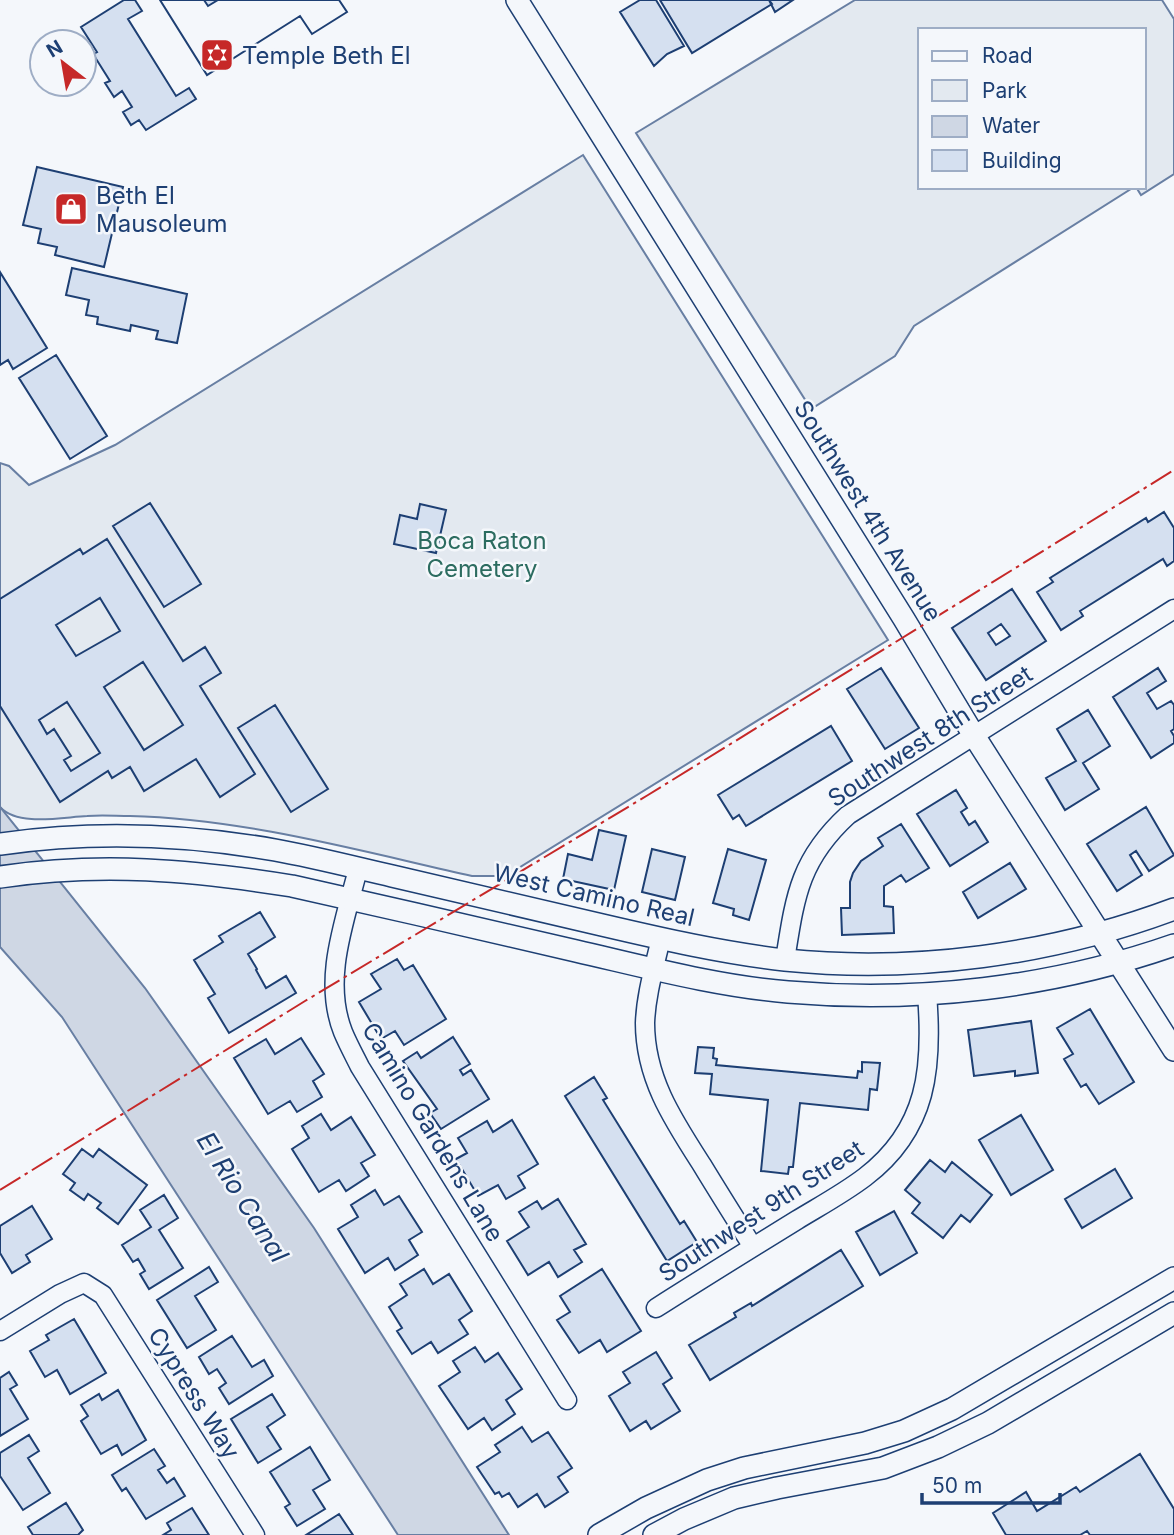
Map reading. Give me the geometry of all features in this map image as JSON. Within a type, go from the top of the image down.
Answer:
[{"type":"street","name":"Southwest 4th Avenue","points":[[517,0],[973,734],[1174,1050]]},
{"type":"street","name":"Southwest 8th Street","points":[[785,960],[796,895],[811,860],[821,843],[848,815],[1174,609]]},
{"type":"street","name":"West Camino Real","points":[[0,844],[109,836],[176,838],[277,850],[661,938],[785,960],[877,963],[942,960],[1046,946],[1101,933],[1174,909]]},
{"type":"street","points":[[0,877],[67,870],[125,868],[193,871],[292,886],[654,969],[720,983],[788,992],[927,994],[1028,982],[1119,962],[1174,944]]},
{"type":"street","name":"Camino Gardens Lane","points":[[358,869],[340,937],[334,975],[336,1004],[342,1031],[359,1066],[567,1401]]},
{"type":"street","points":[[661,938],[645,1021],[654,1082],[671,1117],[753,1248]]},
{"type":"street","name":"Southwest 9th Street","points":[[656,1308],[867,1176],[882,1162],[907,1130],[923,1093],[930,1053],[927,994]]},
{"type":"street","points":[[599,1535],[688,1488],[744,1468],[904,1432],[1014,1374],[1174,1278]]},
{"type":"street","name":"Cypress Way","points":[[0,1331],[60,1294],[84,1283],[103,1295],[255,1535]]},
{"type":"street","points":[[646,1508],[656,1534],[734,1498],[894,1464],[938,1447],[988,1423],[1169,1317],[1148,1294]]},
{"type":"street","points":[[1014,1374],[1027,1398]]},
{"type":"green space","points":[[855,0],[1162,0],[1174,19],[1174,174],[1141,195],[1137,189],[1146,189],[1146,28],[918,28],[918,189],[1131,189],[914,326],[895,356],[811,409],[636,133]]},
{"type":"green space","name":"Boca Raton Cemetery","points":[[583,155],[888,640],[512,872],[496,876],[472,876],[302,838],[217,823],[130,816],[29,819],[8,813],[0,807],[0,463],[9,466],[29,485],[115,445]]},
{"type":"water","name":"El Rio Canal","points":[[0,807],[145,988],[314,1228],[509,1535],[398,1535],[62,1017],[0,947]]},
{"type":"building","points":[[124,0],[135,0],[142,11],[128,19],[176,96],[189,88],[196,99],[146,130],[139,120],[131,125],[123,112],[132,107],[122,91],[114,97],[105,83],[110,81],[98,62],[98,28],[81,27]]},
{"type":"building","name":"Temple Beth El","points":[[160,0],[204,0],[208,6],[218,0],[339,0],[347,12],[312,34],[300,16],[207,75]]},
{"type":"building","name":"Temple Beth El","points":[[160,0],[339,0],[347,12],[312,34],[300,16],[207,75]]},
{"type":"building","points":[[640,0],[656,0],[684,46],[667,54],[654,66],[620,12]]},
{"type":"building","points":[[660,0],[769,0],[772,4],[692,53]]},
{"type":"building","points":[[769,0],[793,0],[775,12]]},
{"type":"building","points":[[37,167],[123,187],[104,267],[55,255],[57,247],[38,243],[41,229],[23,225]]},
{"type":"building","points":[[72,268],[187,294],[177,343],[156,339],[158,331],[131,325],[130,331],[97,324],[98,317],[86,315],[89,300],[66,295]]},
{"type":"building","points":[[0,272],[47,348],[13,369],[8,360],[0,365]]},
{"type":"building","points":[[56,355],[107,436],[70,459],[19,378]]},
{"type":"building","points":[[150,503],[201,584],[164,607],[113,526]]},
{"type":"building","points":[[420,504],[446,510],[436,553],[394,544],[400,515],[417,519]]},
{"type":"building","points":[[1164,512],[1174,528],[1174,561],[1167,566],[1163,559],[1080,611],[1083,616],[1061,630],[1037,592],[1053,582],[1050,578],[1146,518],[1148,522]]},
{"type":"building","points":[[107,539],[183,661],[205,647],[221,673],[200,686],[255,774],[220,797],[196,759],[144,791],[130,767],[112,778],[108,771],[60,802],[0,706],[0,599],[80,549],[83,554]],"holes":[[[100,598],[120,631],[76,656],[56,625]],[[143,662],[183,725],[144,750],[104,687]],[[67,702],[100,753],[71,771],[64,760],[71,756],[54,729],[47,734],[39,720]]]},
{"type":"building","points":[[1012,589],[1046,641],[986,680],[952,628]],"holes":[[[1001,624],[1010,636],[996,645],[988,633]]]},
{"type":"building","points":[[881,668],[919,728],[885,749],[847,689]]},
{"type":"building","points":[[1158,668],[1166,681],[1147,693],[1157,709],[1171,701],[1174,705],[1174,729],[1171,731],[1174,743],[1151,758],[1113,697]]},
{"type":"building","points":[[275,705],[328,789],[291,812],[238,728]]},
{"type":"building","points":[[1088,710],[1110,746],[1083,763],[1099,789],[1065,810],[1046,778],[1076,761],[1057,729]]},
{"type":"building","points":[[831,726],[852,761],[746,826],[739,815],[733,819],[718,795]]},
{"type":"building","points":[[956,790],[967,808],[961,812],[969,825],[975,821],[988,842],[950,866],[917,814]]},
{"type":"building","points":[[1146,807],[1174,855],[1149,871],[1136,851],[1130,855],[1142,875],[1117,891],[1087,844]]},
{"type":"building","points":[[901,824],[929,868],[906,882],[901,875],[884,886],[884,906],[893,907],[894,933],[842,935],[841,908],[850,908],[850,882],[853,873],[861,861],[883,846],[878,838]]},
{"type":"building","points":[[599,830],[626,836],[614,890],[563,879],[568,854],[592,860]]},
{"type":"building","points":[[652,849],[685,857],[675,900],[642,892]]},
{"type":"building","points":[[728,849],[766,860],[749,920],[733,915],[734,909],[713,903]]},
{"type":"building","points":[[1010,863],[1026,889],[978,918],[963,892]]},
{"type":"building","points":[[260,912],[275,937],[248,954],[266,988],[286,976],[296,993],[229,1033],[208,998],[215,994],[194,960],[223,942],[219,936]]},
{"type":"building","points":[[397,959],[404,970],[413,965],[446,1019],[404,1045],[395,1031],[381,1039],[359,1002],[381,989],[371,974]]},
{"type":"building","points":[[1090,1009],[1134,1082],[1099,1104],[1086,1084],[1081,1087],[1064,1059],[1073,1054],[1057,1028]]},
{"type":"building","points":[[1031,1021],[1038,1073],[1015,1076],[1015,1071],[974,1076],[968,1030]]},
{"type":"building","points":[[453,1037],[470,1064],[460,1070],[463,1075],[471,1070],[489,1099],[441,1129],[430,1113],[437,1109],[403,1061],[417,1052],[421,1058]]},
{"type":"building","points":[[301,1038],[324,1074],[313,1081],[322,1097],[297,1112],[290,1101],[268,1114],[234,1058],[266,1039],[275,1054]]},
{"type":"building","points":[[698,1047],[714,1048],[713,1058],[717,1059],[716,1065],[857,1078],[858,1071],[862,1072],[862,1062],[880,1063],[877,1090],[870,1089],[868,1110],[800,1103],[793,1167],[789,1167],[788,1174],[761,1171],[768,1100],[710,1094],[712,1074],[695,1073]]},
{"type":"building","points":[[594,1077],[607,1098],[603,1100],[680,1224],[684,1221],[697,1242],[667,1261],[565,1096]]},
{"type":"building","points":[[321,1114],[331,1130],[351,1117],[375,1155],[361,1163],[369,1176],[346,1191],[339,1180],[319,1192],[292,1149],[309,1138],[302,1126]]},
{"type":"building","points":[[1021,1115],[1053,1170],[1011,1195],[979,1140]]},
{"type":"building","points":[[512,1120],[538,1164],[518,1176],[525,1188],[506,1199],[498,1185],[478,1196],[456,1159],[467,1153],[458,1138],[487,1121],[493,1132]]},
{"type":"building","points":[[82,1149],[93,1157],[99,1149],[147,1185],[118,1224],[97,1208],[101,1203],[88,1194],[84,1200],[70,1190],[75,1183],[63,1174]]},
{"type":"building","points":[[930,1160],[945,1172],[952,1162],[992,1195],[970,1222],[961,1215],[943,1238],[912,1213],[920,1203],[905,1190]]},
{"type":"building","points":[[1115,1169],[1132,1198],[1082,1228],[1065,1199]]},
{"type":"building","points":[[375,1190],[384,1205],[399,1196],[422,1232],[409,1240],[418,1255],[395,1270],[388,1258],[365,1273],[338,1229],[358,1217],[351,1205]]},
{"type":"building","points":[[164,1195],[178,1218],[159,1230],[183,1268],[149,1289],[140,1274],[145,1271],[138,1259],[133,1262],[122,1245],[151,1227],[140,1210]]},
{"type":"building","points":[[558,1199],[586,1244],[574,1250],[582,1262],[558,1277],[549,1262],[528,1275],[507,1241],[529,1227],[519,1212],[537,1201],[542,1209]]},
{"type":"building","points":[[32,1206],[52,1239],[26,1255],[30,1262],[12,1273],[0,1253],[0,1226]]},
{"type":"building","points":[[894,1211],[917,1253],[880,1275],[856,1232]]},
{"type":"building","points":[[841,1250],[863,1286],[710,1380],[689,1345],[736,1317],[734,1313],[751,1303],[752,1306]]},
{"type":"building","points":[[209,1267],[218,1282],[195,1296],[216,1330],[187,1348],[157,1300]]},
{"type":"building","points":[[424,1269],[433,1284],[449,1274],[472,1311],[459,1320],[468,1334],[438,1353],[431,1342],[412,1354],[397,1331],[402,1328],[389,1307],[407,1295],[400,1284]]},
{"type":"building","points":[[602,1269],[641,1331],[607,1352],[600,1340],[579,1353],[557,1320],[570,1312],[560,1296]]},
{"type":"building","points":[[74,1319],[106,1373],[70,1394],[57,1370],[45,1377],[30,1351],[49,1340],[46,1335]]},
{"type":"building","points":[[232,1336],[252,1367],[264,1360],[273,1376],[229,1404],[219,1388],[226,1383],[217,1369],[209,1374],[199,1357]]},
{"type":"building","points":[[475,1347],[485,1362],[498,1353],[522,1389],[506,1400],[515,1414],[492,1430],[484,1418],[468,1429],[439,1386],[460,1372],[453,1361]]},
{"type":"building","points":[[656,1352],[672,1378],[663,1384],[680,1411],[651,1429],[646,1421],[630,1431],[609,1396],[630,1383],[623,1372]]},
{"type":"building","points":[[9,1372],[17,1385],[10,1389],[28,1419],[0,1436],[0,1378]]},
{"type":"building","points":[[118,1390],[146,1440],[122,1455],[117,1445],[101,1454],[81,1421],[88,1416],[81,1405],[99,1394],[102,1400]]},
{"type":"building","points":[[272,1394],[285,1415],[267,1427],[281,1449],[258,1463],[231,1419]]},
{"type":"building","points":[[522,1427],[532,1442],[548,1432],[572,1468],[558,1477],[568,1492],[545,1507],[537,1494],[518,1507],[509,1493],[502,1497],[499,1492],[495,1494],[477,1467],[500,1452],[495,1445]]},
{"type":"building","points":[[29,1435],[39,1451],[28,1458],[50,1493],[23,1510],[0,1476],[0,1453]]},
{"type":"building","points":[[310,1447],[330,1480],[313,1490],[325,1509],[297,1526],[285,1507],[290,1504],[270,1472]]},
{"type":"building","points":[[154,1449],[165,1466],[158,1470],[167,1483],[174,1478],[185,1496],[146,1519],[126,1488],[122,1491],[112,1475]]},
{"type":"building","points":[[1140,1454],[1174,1509],[1174,1535],[1090,1535],[1087,1531],[1080,1535],[1006,1535],[993,1513],[1026,1492],[1037,1511],[1076,1487],[1080,1492]]},
{"type":"building","points":[[66,1503],[83,1530],[78,1535],[33,1535],[28,1527]]},
{"type":"building","points":[[192,1508],[209,1535],[163,1535],[171,1530],[167,1523]]},
{"type":"building","points":[[339,1514],[353,1535],[306,1535]]},
{"type":"power","points":[[0,1190],[1174,470]]},
{"type":"place","name":"Temple Beth El","points":[[217,55]]},
{"type":"place","name":"Beth El Mausoleum","points":[[71,209]]}]
